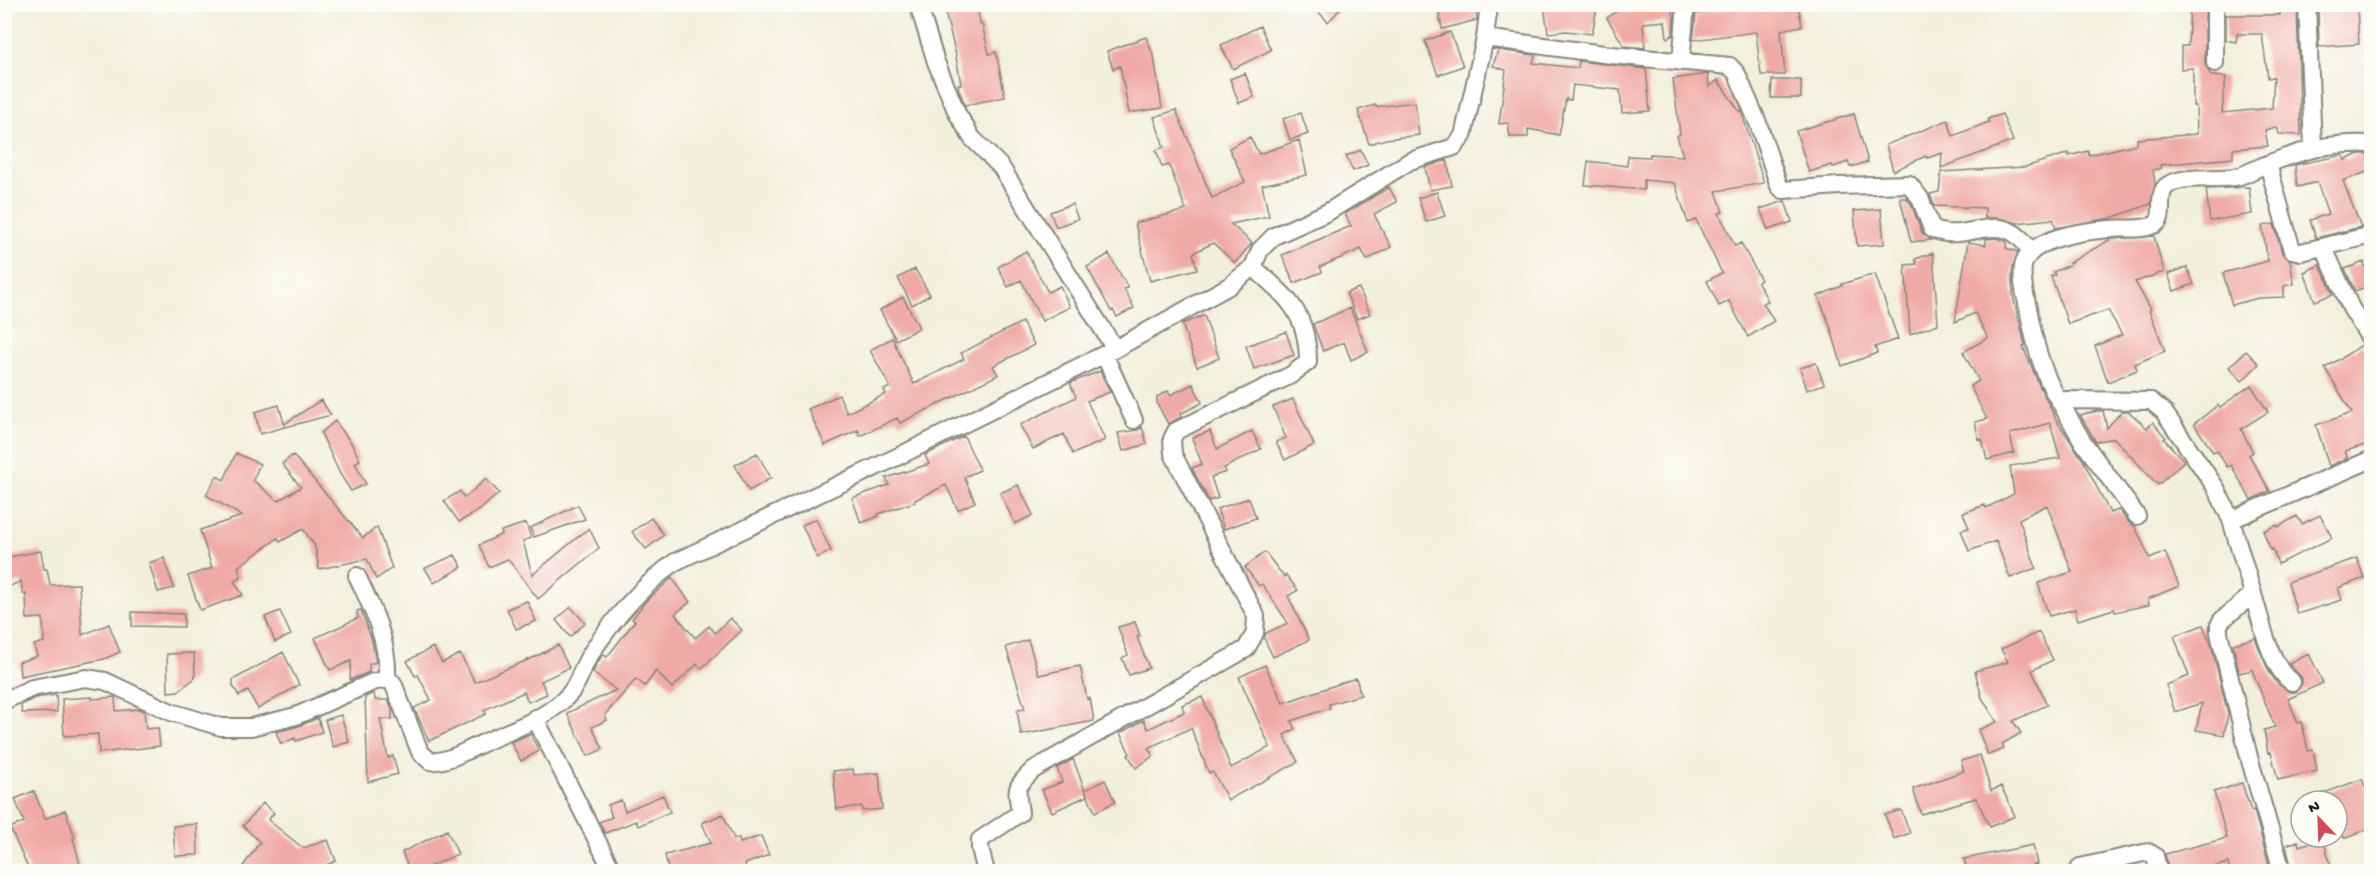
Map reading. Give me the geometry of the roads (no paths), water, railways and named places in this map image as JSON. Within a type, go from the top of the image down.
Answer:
[{"type":"street","points":[[918,4],[936,62],[957,113],[972,138],[1001,167],[1110,352],[1134,420]]},
{"type":"street","points":[[4,701],[32,688],[86,678],[105,681],[171,712],[211,724],[228,728],[251,727],[296,716],[373,682],[387,679],[393,683],[420,752],[430,760],[442,761],[535,718],[571,692],[579,681],[589,657],[629,603],[650,580],[675,562],[899,456],[1110,352],[1229,286],[1253,267],[1260,250],[1274,236],[1328,212],[1410,161],[1449,150],[1463,136],[1485,38],[1490,4]]},
{"type":"street","points":[[1681,62],[1686,4]]},
{"type":"street","points":[[2214,4],[2215,63]]},
{"type":"street","points":[[2307,4],[2313,147]]},
{"type":"street","points":[[1485,38],[1681,62],[1724,65],[1733,69],[1758,123],[1779,186],[1783,190],[1909,184],[1920,198],[1932,229],[1959,232],[2003,228],[2022,240],[2030,251]]},
{"type":"street","points":[[2138,516],[2111,483],[2083,442],[2047,381],[2030,321],[2023,282],[2023,265],[2030,251],[2038,245],[2073,234],[2109,229],[2146,228],[2155,225],[2160,219],[2163,190],[2169,184],[2237,176],[2313,147],[2337,143],[2372,144]]},
{"type":"street","points":[[2268,164],[2292,250],[2301,252],[2324,248],[2372,235]]},
{"type":"street","points":[[2324,248],[2351,308],[2372,342]]},
{"type":"street","points":[[986,872],[980,840],[1020,813],[1016,795],[1018,786],[1033,770],[1246,649],[1255,633],[1256,616],[1173,453],[1172,440],[1176,431],[1291,375],[1308,362],[1308,345],[1299,312],[1253,267]]},
{"type":"street","points":[[2060,402],[2066,400],[2151,401],[2164,412],[2216,488],[2231,520],[2274,657],[2279,669],[2292,682]]},
{"type":"street","points":[[2231,520],[2372,459]]},
{"type":"street","points":[[357,576],[379,628],[388,662],[387,679]]},
{"type":"street","points":[[2253,594],[2222,620],[2219,633],[2249,757],[2280,864],[2279,872]]},
{"type":"street","points":[[535,718],[613,872]]},
{"type":"street","points":[[2080,867],[2116,857],[2148,852],[2155,856],[2159,872]]}]
